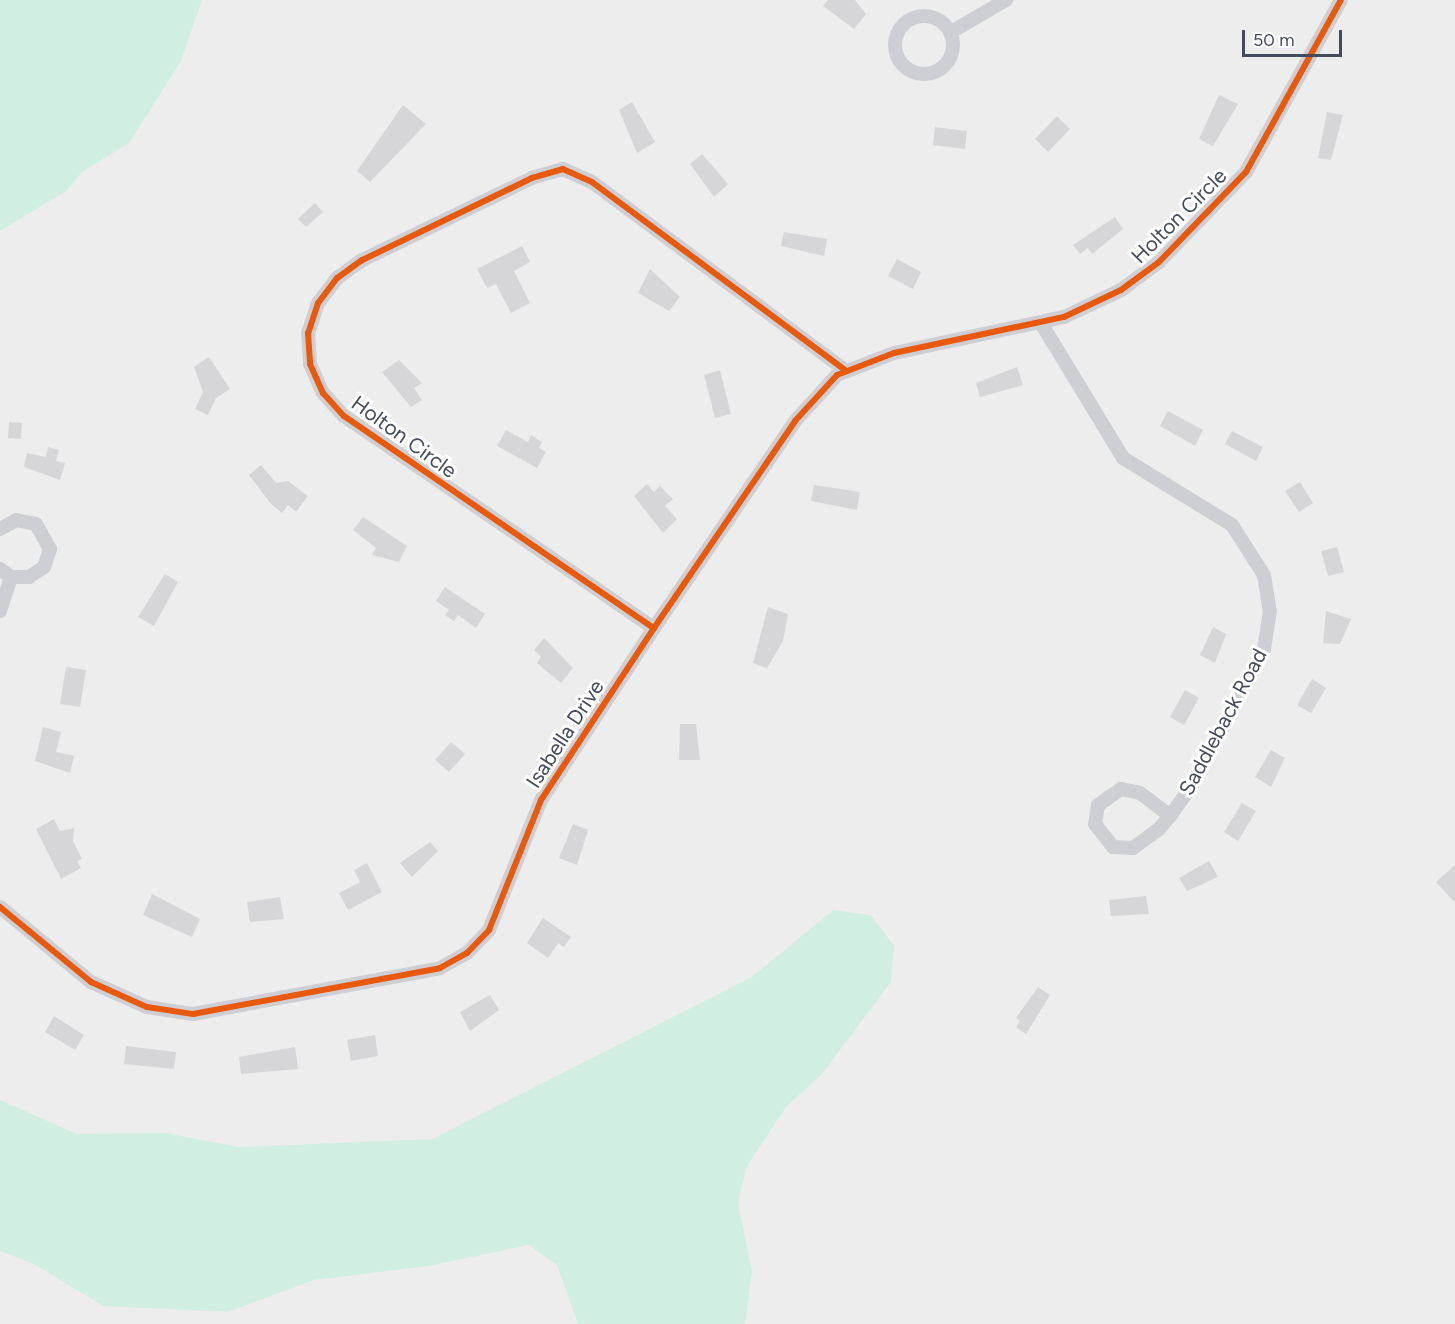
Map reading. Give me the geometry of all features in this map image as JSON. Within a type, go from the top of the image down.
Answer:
[{"type":"street","points":[[951,32],[1006,0]]},
{"type":"street","name":"Holton Circle","points":[[844,370],[592,182],[563,169],[532,178],[362,260],[324,295],[308,333],[310,364],[323,393],[344,416],[654,628],[795,421],[844,370],[894,352],[1041,323],[1093,305],[1134,282],[1226,196],[1264,146],[1341,0]]},
{"type":"street","points":[[929,15],[951,32],[953,52],[943,68],[924,75],[899,61],[897,33],[910,19],[929,15]]},
{"type":"street","name":"Saddleback Road","points":[[1041,323],[1123,458],[1232,525],[1264,575],[1270,610],[1264,650],[1204,766],[1170,816],[1133,848],[1113,847],[1095,824],[1104,797],[1121,789],[1140,793],[1170,816]]},
{"type":"street","points":[[0,529],[26,520],[49,539],[44,567],[29,577],[5,573],[0,611]]},
{"type":"street","name":"Isabella Drive","points":[[0,907],[91,982],[147,1007],[193,1014],[440,968],[489,930],[541,800],[654,628]]},
{"type":"green space","points":[[0,0],[202,0],[181,61],[129,143],[82,172],[66,191],[0,231]]},
{"type":"green space","points":[[833,910],[871,915],[894,946],[891,982],[822,1074],[786,1107],[747,1166],[738,1203],[752,1272],[745,1324],[578,1324],[557,1265],[529,1245],[429,1266],[314,1280],[228,1312],[103,1306],[34,1264],[0,1251],[0,1100],[77,1134],[166,1133],[239,1147],[432,1139],[752,977]]},
{"type":"building","points":[[828,0],[855,0],[866,14],[854,29],[823,6]]},
{"type":"building","points":[[1219,95],[1238,104],[1213,146],[1199,139]]},
{"type":"building","points":[[632,102],[655,142],[637,153],[619,110]]},
{"type":"building","points":[[403,105],[426,124],[370,182],[357,171]]},
{"type":"building","points":[[1327,112],[1343,115],[1331,160],[1318,158]]},
{"type":"building","points":[[1057,116],[1070,129],[1048,152],[1035,139]]},
{"type":"building","points":[[935,127],[967,131],[965,149],[933,145]]},
{"type":"building","points":[[702,154],[728,184],[714,197],[690,164]]},
{"type":"building","points":[[315,203],[323,212],[306,227],[298,219]]},
{"type":"building","points":[[1115,217],[1123,229],[1092,254],[1088,248],[1080,254],[1073,245]]},
{"type":"building","points":[[784,232],[827,239],[824,256],[781,246]]},
{"type":"building","points":[[522,246],[530,262],[514,271],[530,303],[511,313],[496,284],[487,288],[477,269]]},
{"type":"building","points":[[897,259],[921,272],[913,289],[888,276]]},
{"type":"building","points":[[650,269],[680,297],[669,311],[638,293]]},
{"type":"building","points":[[209,357],[230,389],[216,398],[208,415],[195,409],[203,392],[194,367]]},
{"type":"building","points":[[399,360],[422,383],[414,388],[422,400],[411,407],[382,372]]},
{"type":"building","points":[[1017,367],[1023,385],[980,397],[976,383]]},
{"type":"building","points":[[720,370],[731,414],[715,418],[704,375]]},
{"type":"building","points":[[1168,411],[1203,430],[1195,446],[1160,426]]},
{"type":"building","points":[[9,422],[22,423],[21,439],[8,438]]},
{"type":"building","points":[[506,430],[528,442],[531,435],[542,442],[539,448],[546,452],[537,468],[497,446]]},
{"type":"building","points":[[1232,431],[1263,447],[1256,461],[1225,444]]},
{"type":"building","points":[[48,447],[59,450],[56,461],[65,463],[60,480],[24,467],[27,453],[46,457]]},
{"type":"building","points":[[261,465],[276,483],[288,481],[308,496],[296,512],[288,505],[282,513],[271,504],[249,475]]},
{"type":"building","points":[[1300,482],[1313,503],[1299,512],[1285,491]]},
{"type":"building","points":[[647,484],[654,492],[660,486],[673,499],[665,506],[677,519],[663,533],[634,496]]},
{"type":"building","points":[[814,485],[860,492],[857,510],[811,501]]},
{"type":"building","points":[[363,517],[407,546],[399,562],[372,555],[376,548],[353,530]]},
{"type":"building","points":[[1337,547],[1344,572],[1328,576],[1321,551]]},
{"type":"building","points":[[165,574],[178,582],[154,626],[138,617]]},
{"type":"building","points":[[445,587],[485,614],[476,628],[458,615],[454,621],[445,615],[449,610],[436,601]]},
{"type":"building","points":[[768,607],[788,614],[783,641],[767,668],[753,663]]},
{"type":"building","points":[[1326,611],[1351,619],[1340,644],[1323,643]]},
{"type":"building","points":[[1213,627],[1226,634],[1215,663],[1200,655]]},
{"type":"building","points":[[544,638],[573,668],[561,683],[537,663],[541,657],[534,650]]},
{"type":"building","points":[[66,667],[86,670],[80,707],[60,704]]},
{"type":"building","points":[[1312,679],[1326,688],[1311,713],[1297,705]]},
{"type":"building","points":[[1185,690],[1199,698],[1184,725],[1170,717]]},
{"type":"building","points":[[680,724],[696,724],[700,760],[679,760]]},
{"type":"building","points":[[43,727],[61,732],[56,752],[74,756],[70,773],[35,761]]},
{"type":"building","points":[[451,742],[465,754],[449,772],[435,760]]},
{"type":"building","points":[[1271,750],[1285,758],[1271,787],[1255,777]]},
{"type":"building","points":[[1242,803],[1256,811],[1238,841],[1224,832]]},
{"type":"building","points":[[54,819],[60,831],[74,828],[73,841],[82,859],[77,861],[81,868],[61,879],[36,829]]},
{"type":"building","points":[[573,824],[588,830],[577,865],[559,858]]},
{"type":"building","points":[[430,842],[438,851],[412,877],[400,863]]},
{"type":"building","points":[[1209,861],[1218,877],[1187,891],[1179,878]]},
{"type":"building","points":[[367,863],[382,892],[348,910],[339,893],[360,882],[354,870]]},
{"type":"building","points":[[1455,865],[1455,903],[1436,882]]},
{"type":"building","points":[[152,894],[200,919],[192,937],[143,915]]},
{"type":"building","points":[[1146,896],[1149,914],[1111,916],[1109,900]]},
{"type":"building","points":[[280,897],[284,919],[250,922],[247,902]]},
{"type":"building","points":[[543,918],[571,937],[564,947],[558,943],[548,958],[527,943]]},
{"type":"building","points":[[1038,987],[1050,995],[1026,1034],[1016,1027],[1020,1021],[1016,1018]]},
{"type":"building","points":[[490,995],[499,1010],[470,1031],[460,1012]]},
{"type":"building","points":[[54,1016],[84,1035],[75,1050],[45,1032]]},
{"type":"building","points":[[375,1035],[378,1056],[351,1061],[347,1040]]},
{"type":"building","points":[[126,1046],[176,1052],[174,1069],[124,1064]]},
{"type":"building","points":[[295,1047],[298,1069],[241,1074],[239,1057]]},
{"type":"cycle path","points":[[845,370],[592,182],[563,169],[532,178],[362,260],[337,278],[318,303],[308,333],[310,364],[323,393],[344,416],[654,628],[795,421],[837,375],[894,353],[1064,317],[1121,290],[1159,262],[1246,172],[1341,0]]},
{"type":"cycle path","points":[[0,907],[91,982],[147,1007],[193,1014],[440,968],[467,953],[489,930],[541,800],[654,628]]}]
